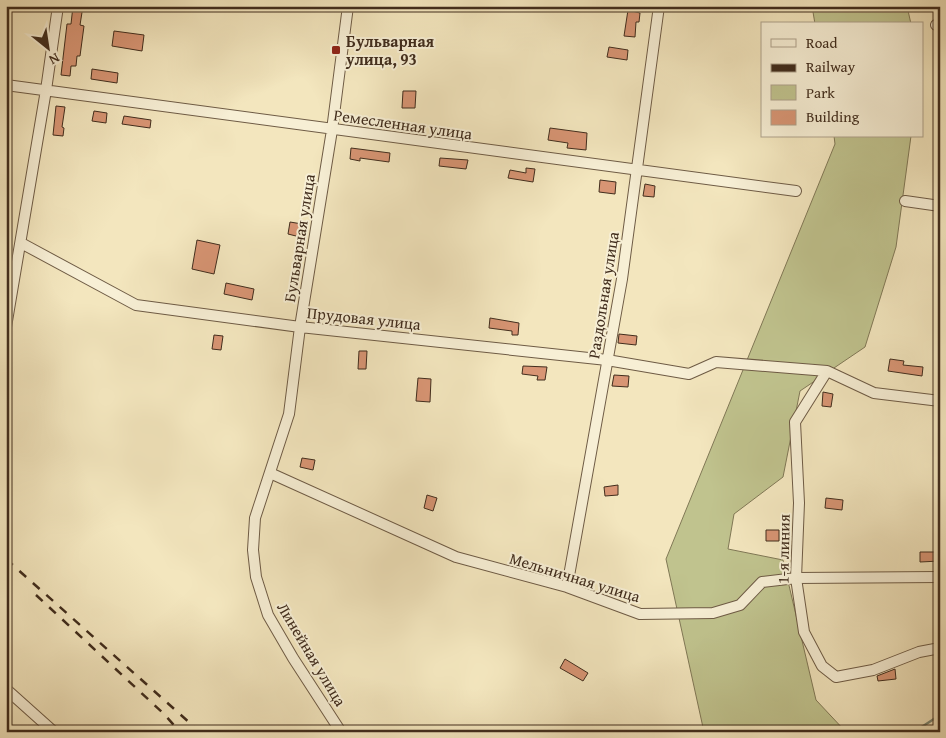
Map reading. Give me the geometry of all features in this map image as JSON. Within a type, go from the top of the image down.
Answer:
[{"type":"street","points":[[6,327],[46,90],[58,6]]},
{"type":"street","name":"Бульварная улица","points":[[270,473],[289,414],[300,326],[332,130],[348,6]]},
{"type":"street","name":"Раздольная улица","points":[[567,588],[622,278],[659,6]]},
{"type":"street","name":"Ремесленная улица","points":[[6,85],[796,191]]},
{"type":"street","points":[[905,201],[940,206]]},
{"type":"street","name":"Прудовая улица","points":[[21,243],[136,305],[300,326],[607,360],[689,374],[716,362],[827,371]]},
{"type":"street","points":[[827,371],[874,392],[940,401]]},
{"type":"street","name":"1-я линия","points":[[827,371],[795,422],[799,503],[796,578],[804,632],[822,666],[836,677],[873,670],[919,652],[940,648]]},
{"type":"street","name":"Мельничная улица","points":[[270,473],[456,557],[567,588],[640,614],[713,614],[740,605],[762,582],[796,578],[940,577]]},
{"type":"street","name":"Линейная улица","points":[[270,473],[255,518],[253,550],[256,577],[268,615],[341,732]]},
{"type":"street","points":[[6,689],[54,732]]},
{"type":"green space","points":[[812,6],[907,6],[911,22],[815,22]]},
{"type":"green space","points":[[834,138],[911,138],[896,247],[865,347],[800,391],[783,477],[734,514],[728,549],[783,560],[816,700],[846,732],[704,732],[666,559],[835,144]]},
{"type":"building","points":[[73,6],[83,6],[80,25],[84,26],[80,56],[77,56],[76,66],[71,66],[70,76],[61,75],[67,24],[71,24]]},
{"type":"building","points":[[628,10],[640,13],[639,22],[636,22],[635,37],[624,36]]},
{"type":"building","points":[[114,31],[144,35],[142,51],[112,46]]},
{"type":"building","points":[[609,47],[628,50],[627,60],[607,57]]},
{"type":"building","points":[[92,69],[118,73],[117,83],[91,79]]},
{"type":"building","points":[[403,91],[416,91],[415,108],[402,108]]},
{"type":"building","points":[[56,106],[65,107],[62,127],[64,128],[63,136],[53,135]]},
{"type":"building","points":[[94,111],[107,113],[106,123],[92,121]]},
{"type":"building","points":[[124,116],[151,120],[150,128],[122,124]]},
{"type":"building","points":[[550,128],[587,133],[586,150],[567,148],[568,143],[548,140]]},
{"type":"building","points":[[351,148],[390,153],[389,162],[360,158],[360,161],[350,159]]},
{"type":"building","points":[[440,158],[468,160],[466,169],[439,166]]},
{"type":"building","points":[[526,168],[535,169],[533,182],[508,178],[510,170],[526,173]]},
{"type":"building","points":[[600,180],[616,182],[615,194],[599,192]]},
{"type":"building","points":[[645,184],[655,186],[654,197],[643,196]]},
{"type":"building","points":[[290,222],[302,224],[300,237],[288,234]]},
{"type":"building","points":[[197,240],[220,245],[214,274],[192,269]]},
{"type":"building","points":[[226,283],[254,289],[252,300],[224,294]]},
{"type":"building","points":[[490,318],[519,323],[518,335],[512,335],[512,331],[489,328]]},
{"type":"building","points":[[619,334],[637,336],[636,345],[618,343]]},
{"type":"building","points":[[214,335],[223,336],[221,350],[212,349]]},
{"type":"building","points":[[359,351],[367,351],[366,369],[358,369]]},
{"type":"building","points":[[890,359],[904,361],[903,365],[923,367],[922,376],[888,371]]},
{"type":"building","points":[[523,366],[547,367],[545,380],[537,380],[538,376],[522,374]]},
{"type":"building","points":[[614,375],[629,376],[628,387],[612,386]]},
{"type":"building","points":[[418,378],[431,379],[430,402],[416,401]]},
{"type":"building","points":[[823,392],[833,394],[831,407],[822,406]]},
{"type":"building","points":[[302,458],[315,460],[313,470],[300,467]]},
{"type":"building","points":[[618,485],[618,495],[605,496],[604,487]]},
{"type":"building","points":[[427,495],[437,498],[433,511],[424,508]]},
{"type":"building","points":[[826,498],[843,500],[842,510],[825,508]]},
{"type":"building","points":[[766,530],[779,530],[779,541],[766,541]]},
{"type":"building","points":[[920,552],[940,552],[940,561],[920,562]]},
{"type":"building","points":[[565,659],[588,673],[583,681],[560,668]]},
{"type":"building","points":[[895,669],[896,679],[878,681],[877,676]]},
{"type":"waterway","points":[[914,732],[940,715]]},
{"type":"railway","points":[[6,559],[200,732]]},
{"type":"railway","points":[[36,595],[164,714],[180,732]]},
{"type":"place","name":"Бульварная улица, 93","points":[[336,50]]}]
